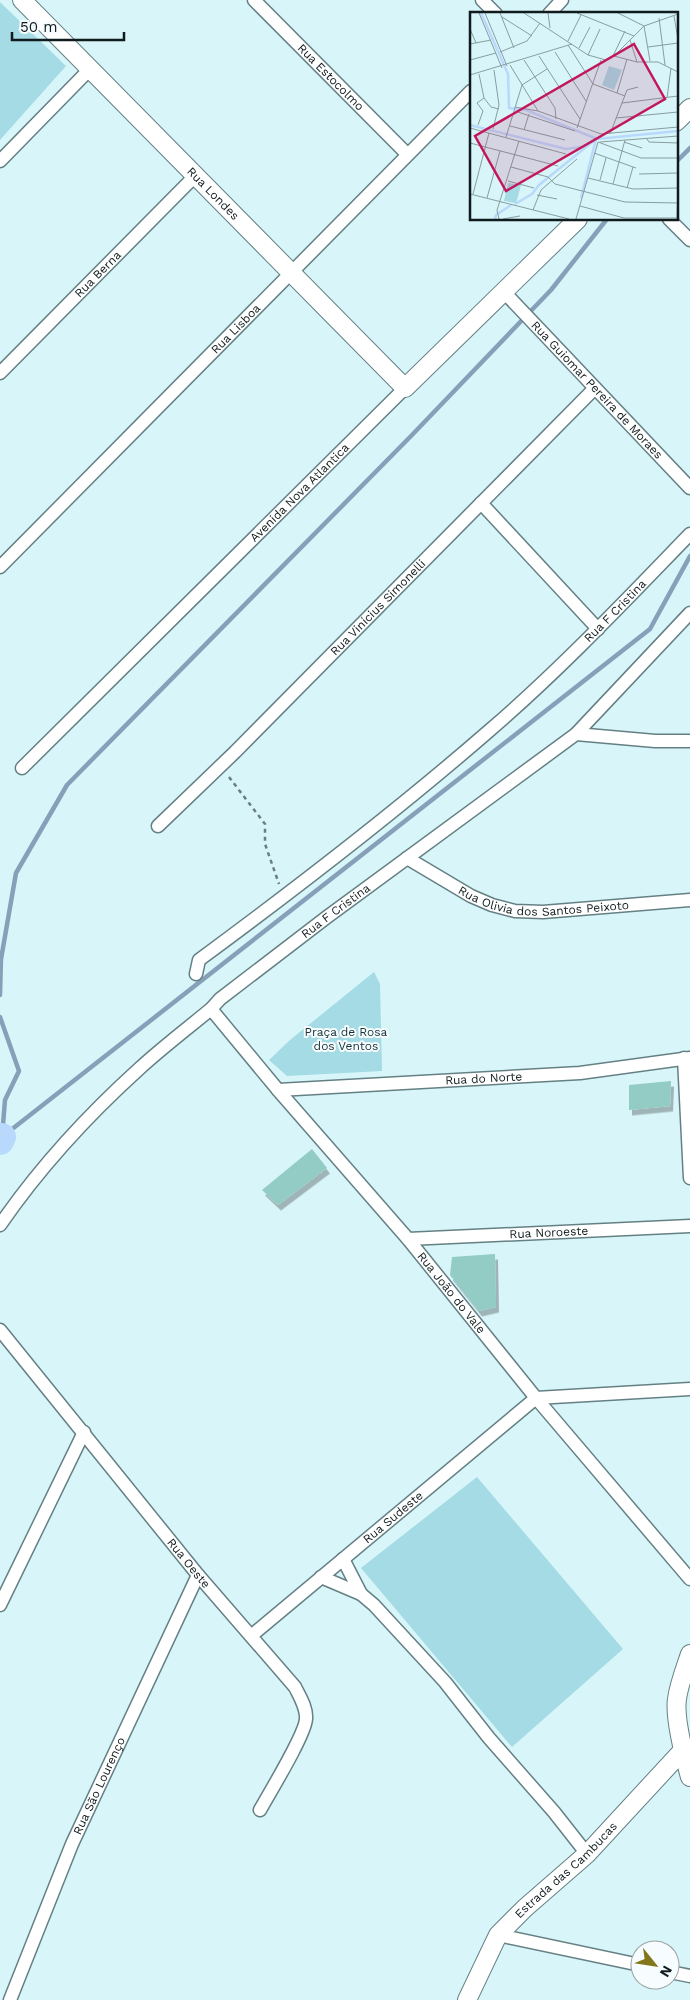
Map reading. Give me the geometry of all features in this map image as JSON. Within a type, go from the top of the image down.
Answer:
[{"type":"street","name":"Rua Londes","points":[[22,0],[405,388]]},
{"type":"street","name":"Rua Estocolmo","points":[[254,0],[407,154]]},
{"type":"street","points":[[482,0],[494,12]]},
{"type":"street","points":[[551,12],[562,0]]},
{"type":"street","points":[[0,161],[89,70]]},
{"type":"street","name":"Rua Lisboa","points":[[0,567],[470,92]]},
{"type":"street","points":[[678,120],[690,108]]},
{"type":"street","name":"Rua Berna","points":[[0,373],[196,175]]},
{"type":"street","name":"Avenida Nova Atlantica","points":[[22,768],[405,388],[510,299],[577,220]]},
{"type":"street","points":[[671,220],[690,240]]},
{"type":"street","name":"Rua Guiomar Pereira de Moraes","points":[[510,299],[690,488]]},
{"type":"street","name":"Rua Vinícius Simonelli","points":[[158,826],[235,752],[595,388]]},
{"type":"street","points":[[481,503],[598,629]]},
{"type":"street","name":"Rua F Cristina","points":[[196,974],[199,960],[284,897],[491,730],[598,629],[690,534]]},
{"type":"street","name":"Rua F Cristina","points":[[0,1225],[56,1151],[140,1068],[211,1009],[220,999],[576,734],[690,613]]},
{"type":"street","points":[[576,734],[655,741],[690,741]]},
{"type":"street","name":"Rua Olivia dos Santos Peixoto","points":[[407,858],[471,896],[492,905],[515,911],[543,912],[690,900]]},
{"type":"street","name":"Rua João do Vale","points":[[211,1009],[278,1090],[408,1239],[536,1398],[690,1580]]},
{"type":"street","points":[[687,1058],[690,1178]]},
{"type":"street","name":"Rua do Norte","points":[[278,1090],[580,1073],[687,1058]]},
{"type":"street","name":"Rua Noroeste","points":[[408,1239],[690,1226]]},
{"type":"street","name":"Rua Oeste","points":[[0,1330],[198,1575],[295,1686],[304,1706],[306,1720],[298,1739],[260,1810]]},
{"type":"street","points":[[536,1398],[690,1389]]},
{"type":"street","name":"Rua Sudeste","points":[[252,1636],[536,1398]]},
{"type":"street","points":[[0,1604],[84,1432]]},
{"type":"street","points":[[343,1559],[361,1594]]},
{"type":"street","name":"Rua São Lourenço","points":[[10,2000],[72,1844],[198,1575]]},
{"type":"street","points":[[321,1577],[361,1594],[374,1605],[445,1682],[489,1738],[554,1812],[587,1854]]},
{"type":"street","points":[[690,1654],[676,1702],[690,1777]]},
{"type":"street","name":"Estrada das Cambucas","points":[[467,2000],[498,1934],[587,1854],[684,1740]]},
{"type":"street","points":[[498,1934],[630,1964]]},
{"type":"path","points":[[235,752],[229,777],[265,824],[265,844],[284,897]]},
{"type":"green space","points":[[0,2],[66,66],[0,140]]},
{"type":"green space","name":"Praça de Rosa dos Ventos","points":[[374,972],[380,984],[382,1071],[287,1076],[269,1060],[290,1040]]},
{"type":"green space","points":[[477,1477],[623,1649],[512,1747],[361,1568]]},
{"type":"building","points":[[671,1081],[670,1106],[629,1110],[629,1085]]},
{"type":"building","points":[[312,1149],[327,1168],[278,1205],[262,1190]]},
{"type":"building","points":[[495,1254],[496,1307],[479,1311],[450,1275],[452,1257]]},
{"type":"waterway","points":[[678,160],[690,148]]},
{"type":"waterway","points":[[0,995],[1,959],[16,873],[67,785],[412,435],[551,290],[606,220]]},
{"type":"waterway","points":[[2,1137],[650,629],[690,556]]},
{"type":"waterway","points":[[0,1017],[19,1071],[5,1100],[2,1137]]},
{"type":"waterway","points":[[0,1141],[2,1137]]}]
